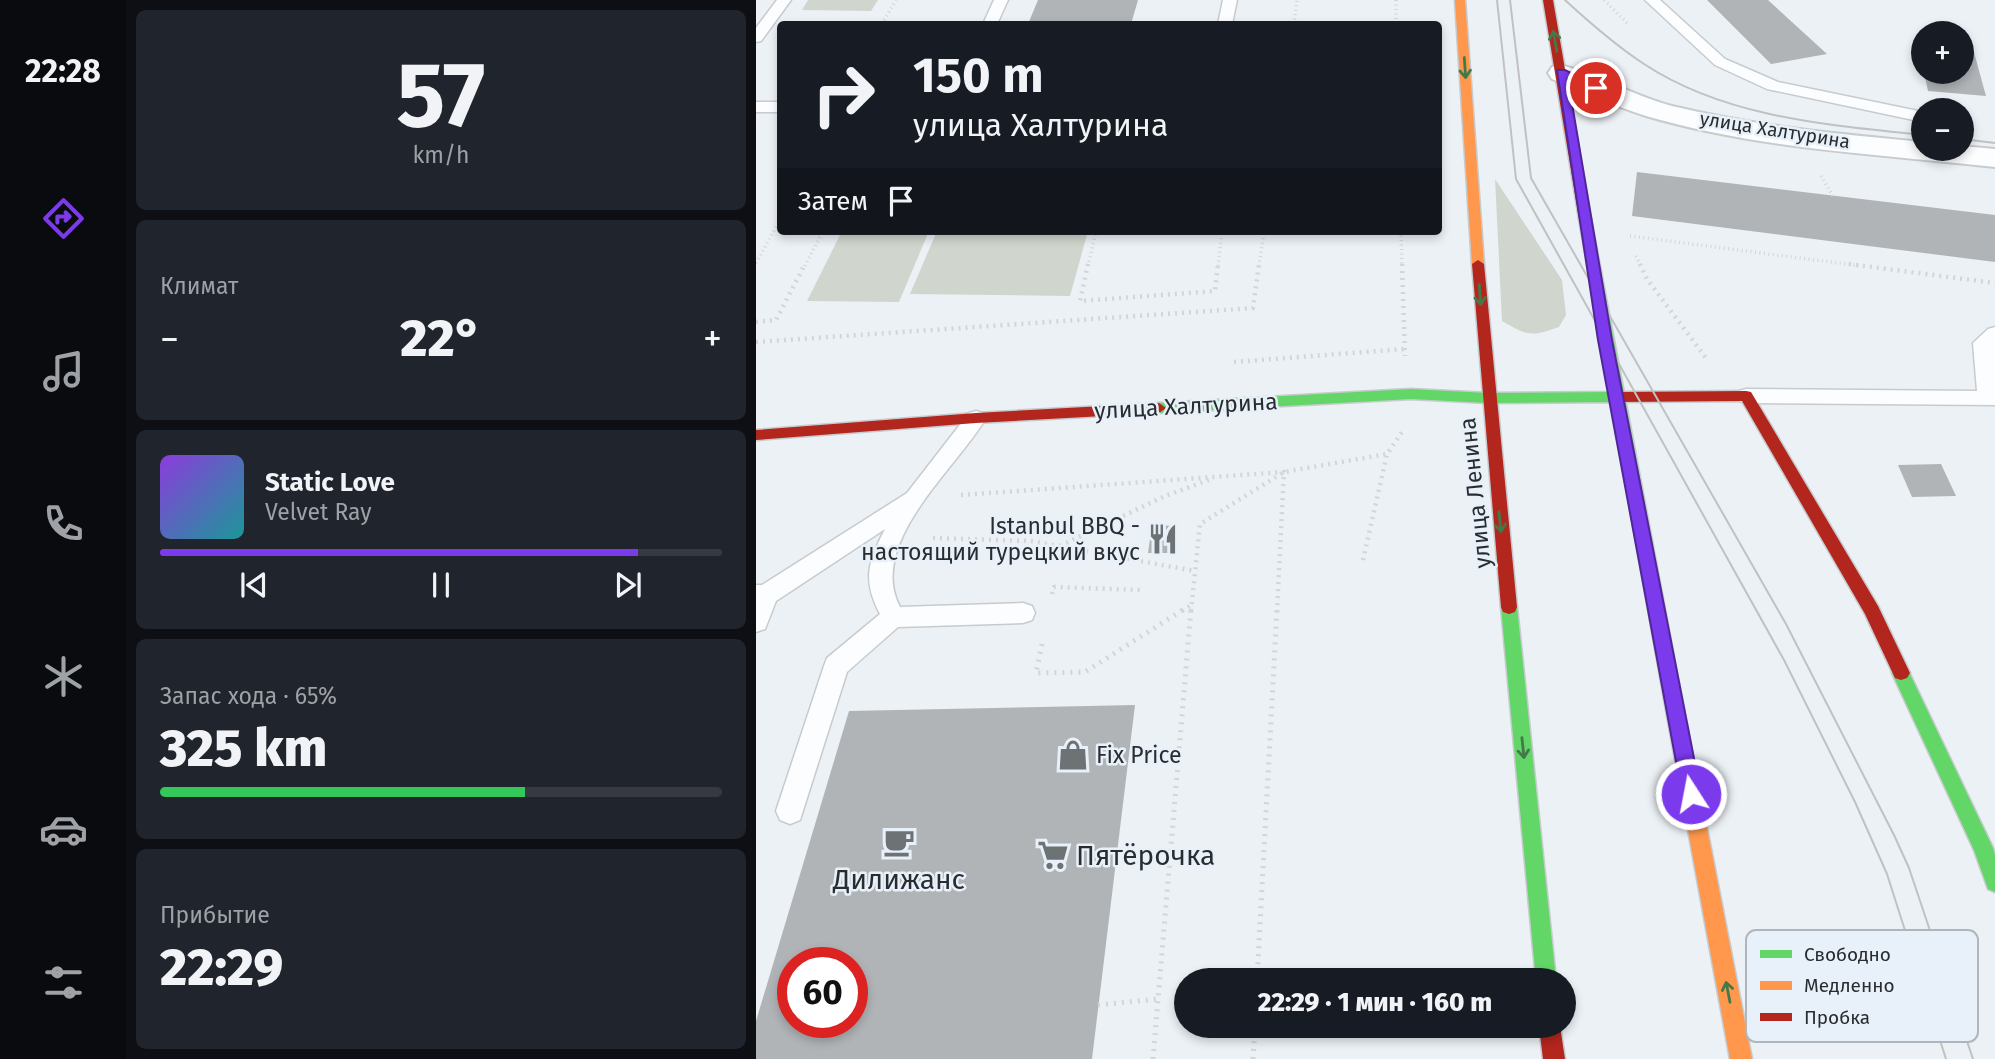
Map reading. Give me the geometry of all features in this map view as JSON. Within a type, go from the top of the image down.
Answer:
[{"type":"main road","name":"улица Ленина","points":[[1460,0],[1488,398],[1545,968]]},
{"type":"main road","points":[[1548,0],[1605,340],[1741,1059]]},
{"type":"main road","name":"улица Халтурина","points":[[756,435],[976,418],[1411,394],[1488,398],[1746,396]]},
{"type":"main road","points":[[1746,396],[1871,611],[1991,859]]},
{"type":"main road","points":[[1551,1038],[1553,1059]]},
{"type":"street","name":"улица Халтурина","points":[[1561,73],[1670,114],[1797,136],[1911,148]]},
{"type":"street","name":"улица Халтурина","points":[[1974,155],[1995,158]]},
{"type":"lane","points":[[756,38],[773,25],[784,0]]},
{"type":"lane","points":[[991,21],[1001,0]]},
{"type":"lane","points":[[1226,21],[1230,0]]},
{"type":"lane","points":[[1653,0],[1720,62],[1773,86],[1911,115]]},
{"type":"lane","points":[[756,107],[777,107]]},
{"type":"lane","points":[[1746,396],[1991,398],[1983,343],[1995,334]]},
{"type":"lane","points":[[893,617],[880,587],[880,564],[885,551],[915,498],[976,418]]},
{"type":"lane","points":[[756,622],[761,595],[915,498]]},
{"type":"lane","points":[[790,811],[836,666],[893,617],[1023,613]]},
{"type":"path","points":[[884,21],[896,0]]},
{"type":"path","points":[[1294,21],[1297,0]]},
{"type":"path","points":[[1396,0],[1396,21]]},
{"type":"path","points":[[756,263],[777,225]]},
{"type":"path","points":[[756,322],[776,320],[821,235]]},
{"type":"path","points":[[1095,235],[1080,301],[1215,291],[1222,235]]},
{"type":"path","points":[[756,342],[1253,308],[1263,235]]},
{"type":"path","points":[[1363,560],[1387,454],[1408,423],[1411,394],[1404,349],[1401,235]]},
{"type":"path","points":[[1746,396],[1707,359],[1647,279],[1626,235],[1995,283]]},
{"type":"path","points":[[915,498],[1284,472],[1387,454]]},
{"type":"path","points":[[1153,1059],[1200,524],[1284,472]]},
{"type":"path","points":[[1259,968],[1284,472]]},
{"type":"path","points":[[1059,546],[1165,496],[1216,477]]},
{"type":"path","points":[[885,551],[936,537],[1031,541],[1195,571]]},
{"type":"path","points":[[1051,600],[1054,587],[1142,590]]},
{"type":"path","points":[[1043,637],[1036,673],[1085,672],[1192,605]]},
{"type":"path","points":[[1098,1005],[1158,999]]},
{"type":"path","points":[[1253,1059],[1254,1038]]},
{"type":"shaded area","points":[[808,0],[878,0],[871,11],[802,10]]},
{"type":"shaded area","points":[[1495,179],[1562,280],[1566,315],[1559,327],[1530,333],[1502,321]]},
{"type":"shaded area","points":[[840,235],[927,235],[899,302],[807,301]]},
{"type":"shaded area","points":[[935,235],[1087,235],[1070,296],[910,294]]},
{"type":"building","points":[[1038,0],[1138,0],[1132,21],[1029,21]]},
{"type":"building","points":[[1707,0],[1768,0],[1827,54],[1771,64]]},
{"type":"building","points":[[1974,52],[1986,96],[1928,91],[1927,84],[1974,84]]},
{"type":"building","points":[[1637,172],[1995,215],[1995,262],[1632,216]]},
{"type":"building","points":[[1941,464],[1956,496],[1912,497],[1898,465]]},
{"type":"building","name":"Istanbul BBQ - настоящий турецкий вкус","points":[[1152,525],[1178,526],[1174,553],[1148,553]]},
{"type":"building","points":[[1135,705],[1092,1059],[756,1059],[756,1021],[777,951],[777,1038],[868,1038],[868,947],[778,947],[849,711]]},
{"type":"tram line","points":[[1497,0],[1516,179],[1784,660],[1855,802],[1887,874],[1905,930]]},
{"type":"tram line","points":[[1510,0],[1531,178],[1786,624],[1894,835],[1909,868],[1930,930]]},
{"type":"tram line","points":[[1565,0],[1603,34],[1644,64],[1709,96],[1779,116],[1911,134]]},
{"type":"tram line","points":[[1974,140],[1995,143]]},
{"type":"tram line","points":[[1941,1042],[1946,1059]]},
{"type":"tram line","points":[[1967,1042],[1973,1059]]},
{"type":"traffic: fast","points":[[1585,219],[1675,710]]},
{"type":"traffic: fast","points":[[1159,408],[1411,394],[1488,398],[1618,397]]},
{"type":"traffic: fast","points":[[1509,607],[1545,968]]},
{"type":"traffic: fast","points":[[1901,673],[1983,848],[1995,882]]},
{"type":"traffic: slow","points":[[1460,0],[1478,264]]},
{"type":"traffic: slow","points":[[1675,710],[1741,1059]]},
{"type":"traffic: jam","points":[[1548,0],[1585,219]]},
{"type":"traffic: jam","points":[[1478,264],[1509,607]]},
{"type":"traffic: jam","points":[[1618,397],[1746,396],[1872,611],[1901,673]]},
{"type":"traffic: jam","points":[[756,435],[976,418],[1159,408]]},
{"type":"traffic: jam","points":[[1551,1038],[1554,1059]]},
{"type":"place","name":"Istanbul BBQ - настоящий турецкий вкус","points":[[1163,539]]},
{"type":"place","name":"Fix Price","points":[[1073,755]]},
{"type":"place","name":"Дилижанс","points":[[899,842]]},
{"type":"place","name":"Пятёрочка","points":[[1053,855]]},
{"type":"route","points":[[1596,88],[1561,73],[1605,340],[1691,794]]}]
